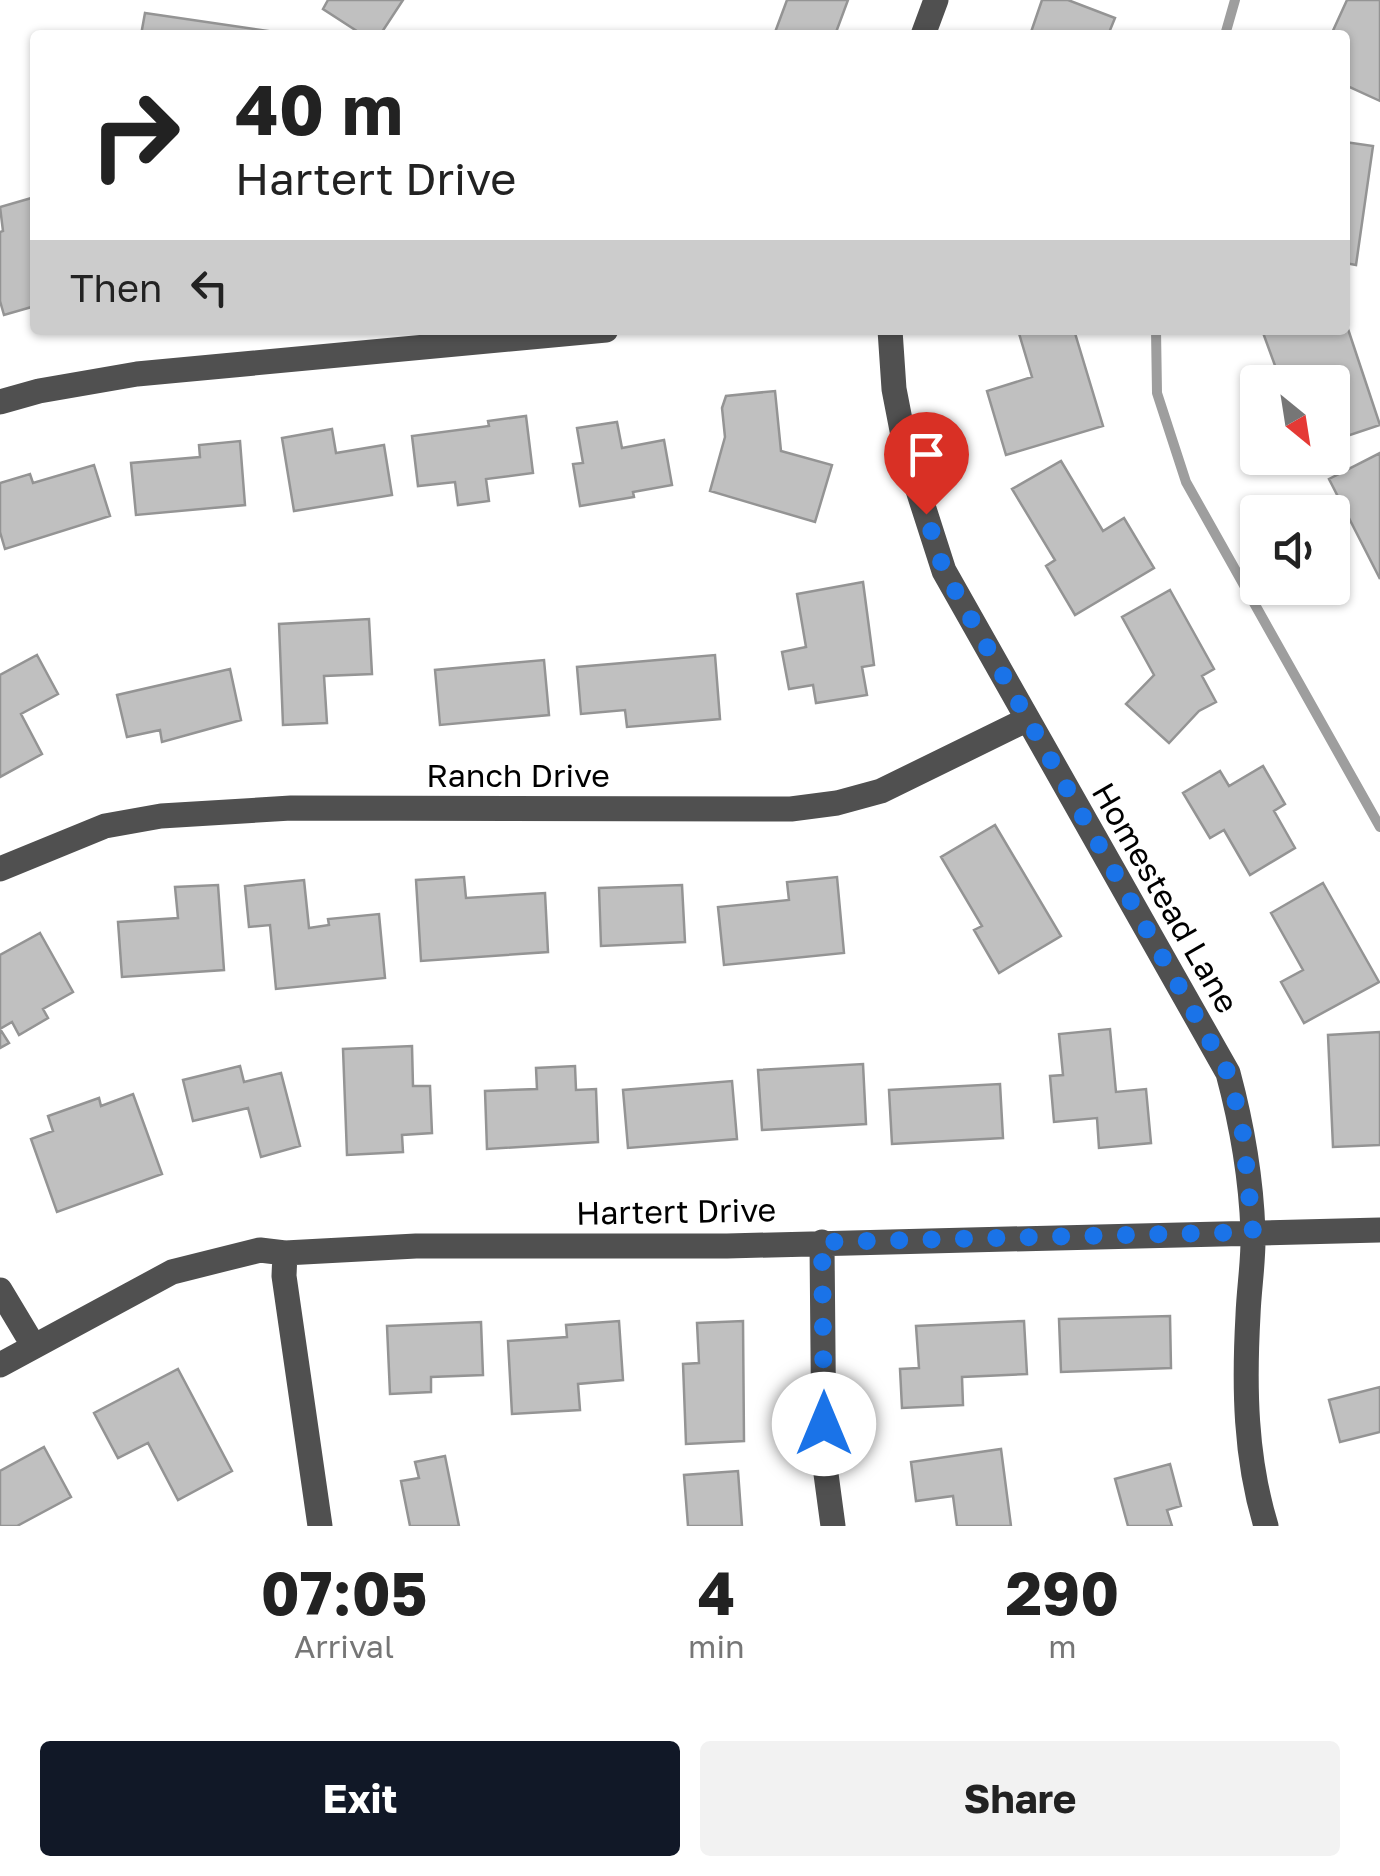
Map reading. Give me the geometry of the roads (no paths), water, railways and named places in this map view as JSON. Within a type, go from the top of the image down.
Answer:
[{"type":"street","points":[[924,30],[936,0]]},
{"type":"street","points":[[0,402],[39,390],[138,374],[553,335]]},
{"type":"street","name":"Homestead Lane","points":[[890,335],[894,389],[907,456],[944,571],[1228,1073],[1242,1125],[1253,1232],[1247,1436],[1253,1484],[1266,1526]]},
{"type":"street","name":"Ranch Drive","points":[[0,869],[106,826],[161,816],[291,808],[791,808],[837,802],[880,790],[1026,720]]},
{"type":"street","name":"Hartert Drive","points":[[0,1365],[172,1272],[260,1250],[285,1253],[416,1246],[727,1246],[1380,1230]]},
{"type":"street","points":[[822,1242],[824,1458],[832,1526]]},
{"type":"street","points":[[285,1253],[286,1288],[320,1526]]},
{"type":"street","points":[[0,1290],[33,1345]]},
{"type":"waterway","points":[[1226,30],[1235,0]]},
{"type":"waterway","points":[[1156,335],[1157,393],[1186,482],[1380,827]]}]
